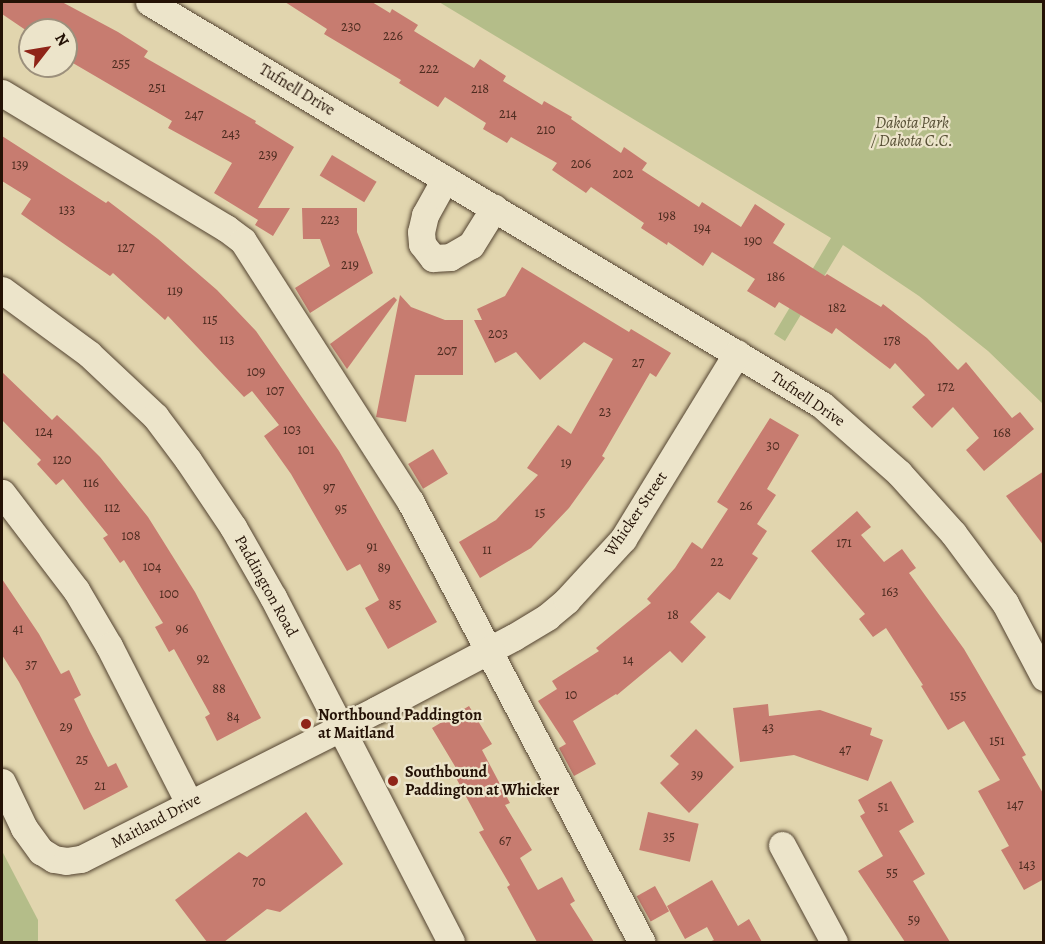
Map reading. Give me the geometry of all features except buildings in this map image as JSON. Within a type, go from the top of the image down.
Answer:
[{"type":"street","name":"Tufnell Drive","points":[[149,2],[822,405],[869,444],[899,473],[952,533],[1005,603],[1044,677]]},
{"type":"street","points":[[2,93],[243,241],[399,483],[490,650],[642,942]]},
{"type":"street","points":[[445,178],[425,215],[420,232],[422,244],[432,258],[450,257],[471,245],[494,207]]},
{"type":"street","name":"Paddington Road","points":[[2,290],[89,354],[161,425],[233,527],[273,597],[451,942]]},
{"type":"street","name":"Whicker Street","points":[[340,727],[490,650],[547,617],[567,600],[623,539],[737,353]]},
{"type":"street","points":[[2,493],[76,590],[109,646],[189,803]]},
{"type":"street","name":"Maitland Drive","points":[[2,782],[33,842],[54,859],[66,861],[96,853],[340,727]]},
{"type":"street","points":[[782,845],[834,942]]},
{"type":"green space","name":"Dakota Park / Dakota C.C.","points":[[439,2],[1043,2],[1043,404],[988,351],[919,296],[843,245],[785,341],[774,334],[831,238]]},
{"type":"green space","points":[[2,851],[38,920],[38,942],[2,942]]},
{"type":"place","name":"Northbound Paddington at Maitland","points":[[306,724]]},
{"type":"place","name":"Southbound Paddington at Whicker","points":[[393,781]]}]
